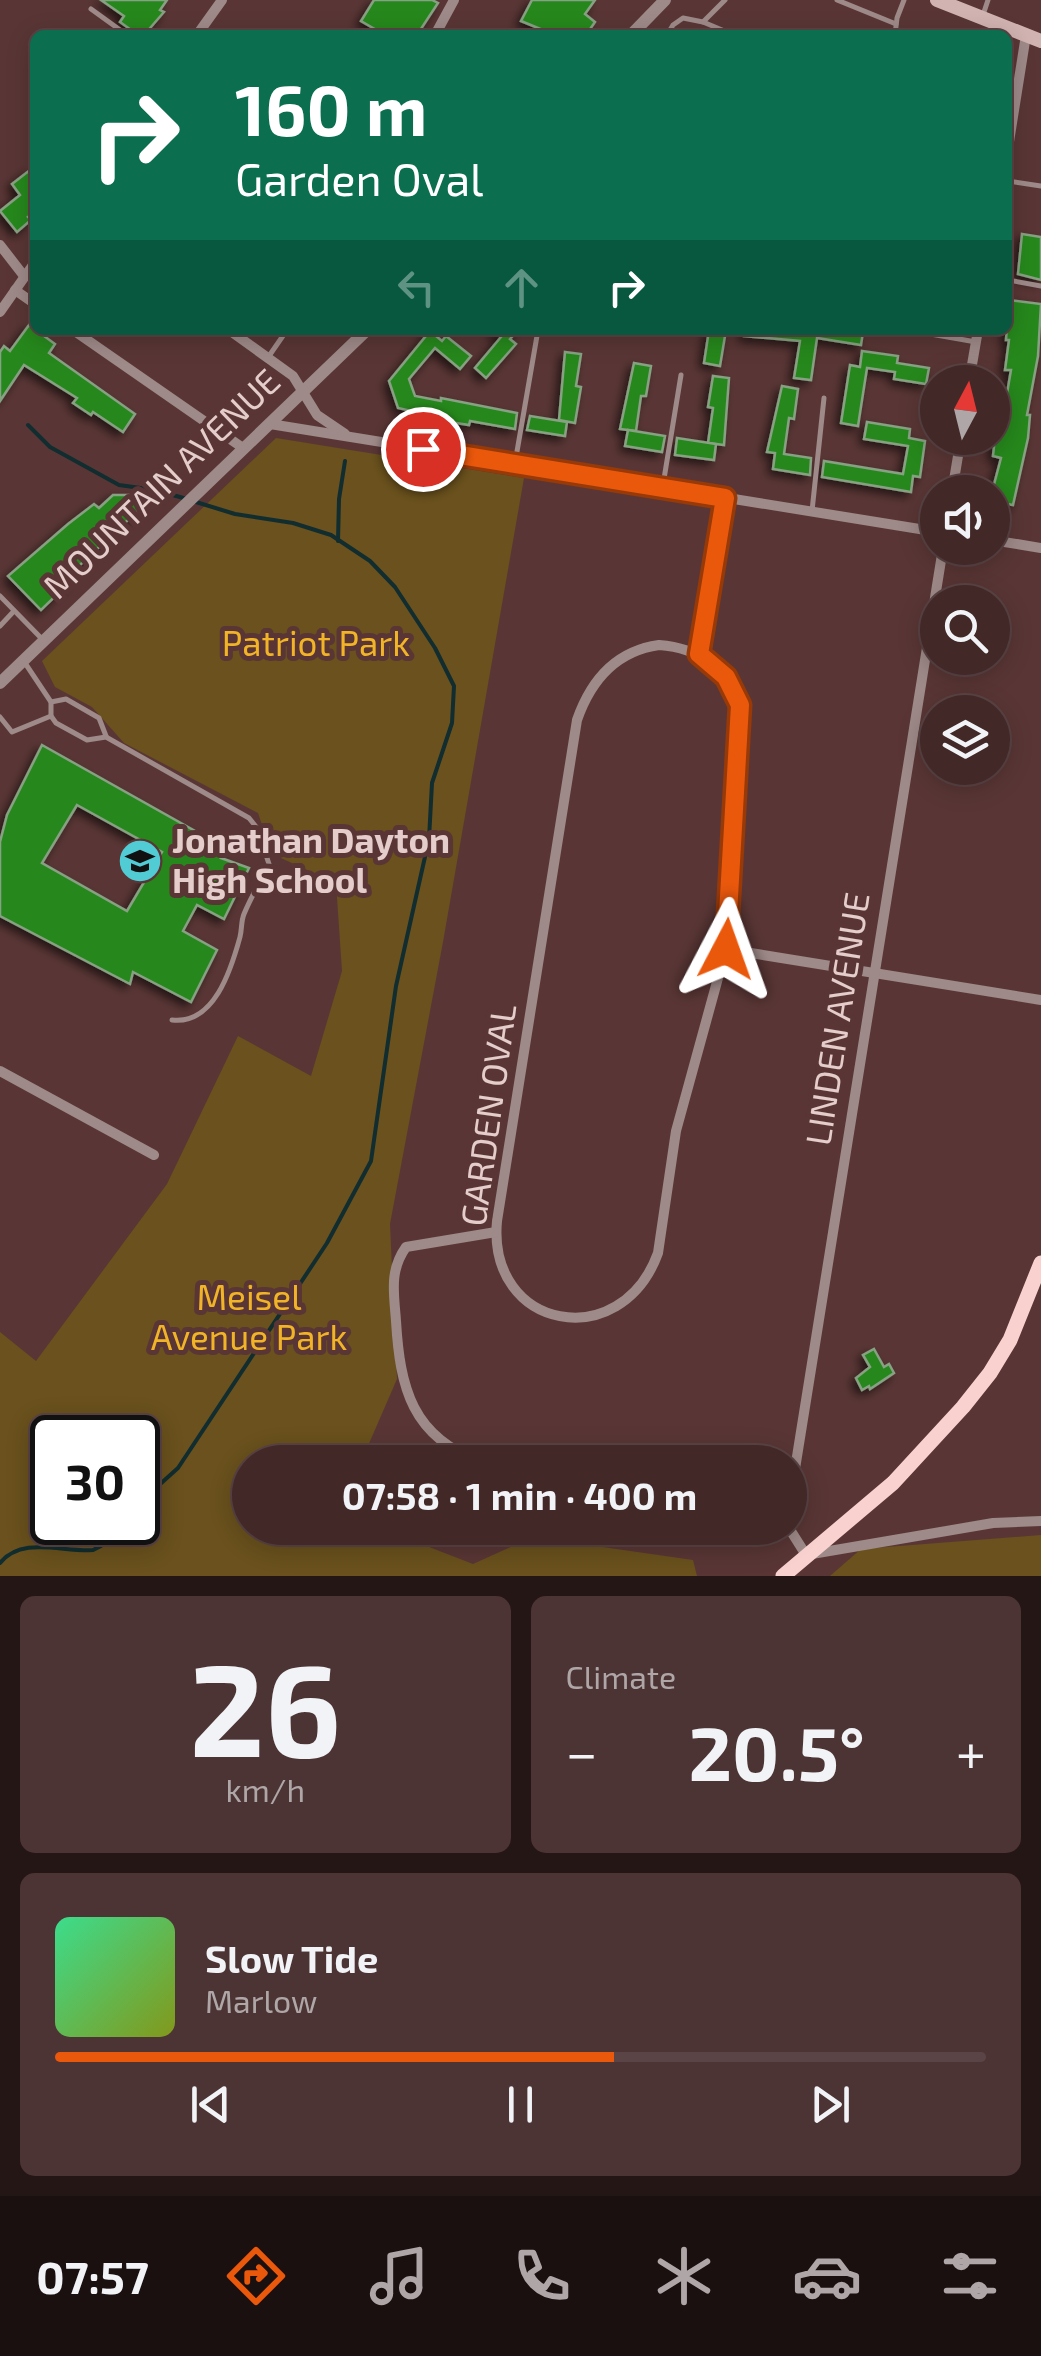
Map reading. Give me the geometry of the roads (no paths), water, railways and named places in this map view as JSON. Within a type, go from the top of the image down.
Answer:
[{"type":"main road","points":[[937,0],[960,4],[982,18],[1041,41]]},
{"type":"main road","points":[[782,1576],[893,1483],[981,1384],[1010,1340],[1041,1263]]},
{"type":"street","points":[[201,30],[222,0]]},
{"type":"street","points":[[438,30],[454,0]]},
{"type":"street","points":[[636,30],[665,0]]},
{"type":"street","points":[[1012,108],[1026,35]]},
{"type":"street","points":[[0,245],[24,276]]},
{"type":"street","points":[[0,312],[30,268]]},
{"type":"street","points":[[15,290],[30,300]]},
{"type":"street","points":[[79,335],[243,448]]},
{"type":"street","points":[[236,335],[293,376],[317,415],[350,438]]},
{"type":"street","name":"MOUNTAIN AVENUE","points":[[0,682],[362,335]]},
{"type":"street","points":[[973,365],[977,336]]},
{"type":"street","points":[[270,424],[920,529]]},
{"type":"street","points":[[699,654],[725,498]]},
{"type":"street","points":[[1010,543],[1041,548]]},
{"type":"street","name":"LINDEN AVENUE","points":[[798,1445],[940,565]]},
{"type":"street","name":"GARDEN OVAL","points":[[676,646],[699,654],[726,677],[740,705],[726,949],[676,1131],[658,1253],[642,1286],[615,1309],[580,1318],[553,1316],[537,1308],[511,1284],[500,1259],[496,1232],[577,720],[584,700],[609,667],[642,648],[676,646]]},
{"type":"street","points":[[726,949],[1041,1000]]},
{"type":"street","points":[[0,1071],[154,1155]]},
{"type":"street","points":[[448,1445],[422,1420],[409,1399],[399,1364],[392,1278],[406,1247],[496,1232]]},
{"type":"street","points":[[799,1545],[806,1555],[993,1523],[1041,1521]]},
{"type":"lane","points":[[703,22],[725,0]]},
{"type":"lane","points":[[838,0],[896,24]]},
{"type":"lane","points":[[895,30],[904,0]]},
{"type":"lane","points":[[982,18],[988,0]]},
{"type":"lane","points":[[91,9],[120,30]]},
{"type":"lane","points":[[670,30],[683,18],[722,30]]},
{"type":"lane","points":[[1012,182],[1041,186]]},
{"type":"lane","points":[[1012,281],[1041,286]]},
{"type":"lane","points":[[268,358],[284,335]]},
{"type":"lane","points":[[515,463],[537,335]]},
{"type":"lane","points":[[663,488],[681,374]]},
{"type":"lane","points":[[812,512],[824,398]]},
{"type":"lane","points":[[0,596],[43,640]]},
{"type":"lane","points":[[0,626],[14,610]]},
{"type":"lane","points":[[24,660],[51,702],[51,716],[56,723],[87,740],[106,737],[248,818],[257,828],[269,864],[242,918],[242,932],[231,966],[215,999],[200,1016],[186,1022],[172,1020]]},
{"type":"lane","points":[[51,702],[66,700],[99,718],[106,737]]},
{"type":"lane","points":[[0,717],[12,732],[51,716]]},
{"type":"waterway","points":[[28,425],[50,447],[119,485],[187,499]]},
{"type":"waterway","points":[[338,541],[345,461]]},
{"type":"waterway","points":[[160,1484],[178,1468],[327,1243],[371,1161],[396,986],[429,839],[432,783],[452,723],[454,686],[435,648],[395,587],[370,561],[331,535],[196,502]]},
{"type":"waterway","points":[[0,1563],[19,1550],[93,1550],[102,1545]]},
{"type":"place","name":"Jonathan Dayton High School","points":[[140,861]]},
{"type":"park label","name":"Patriot Park","points":[[316,644]]},
{"type":"park label","name":"Meisel Avenue Park","points":[[249,1318]]}]
